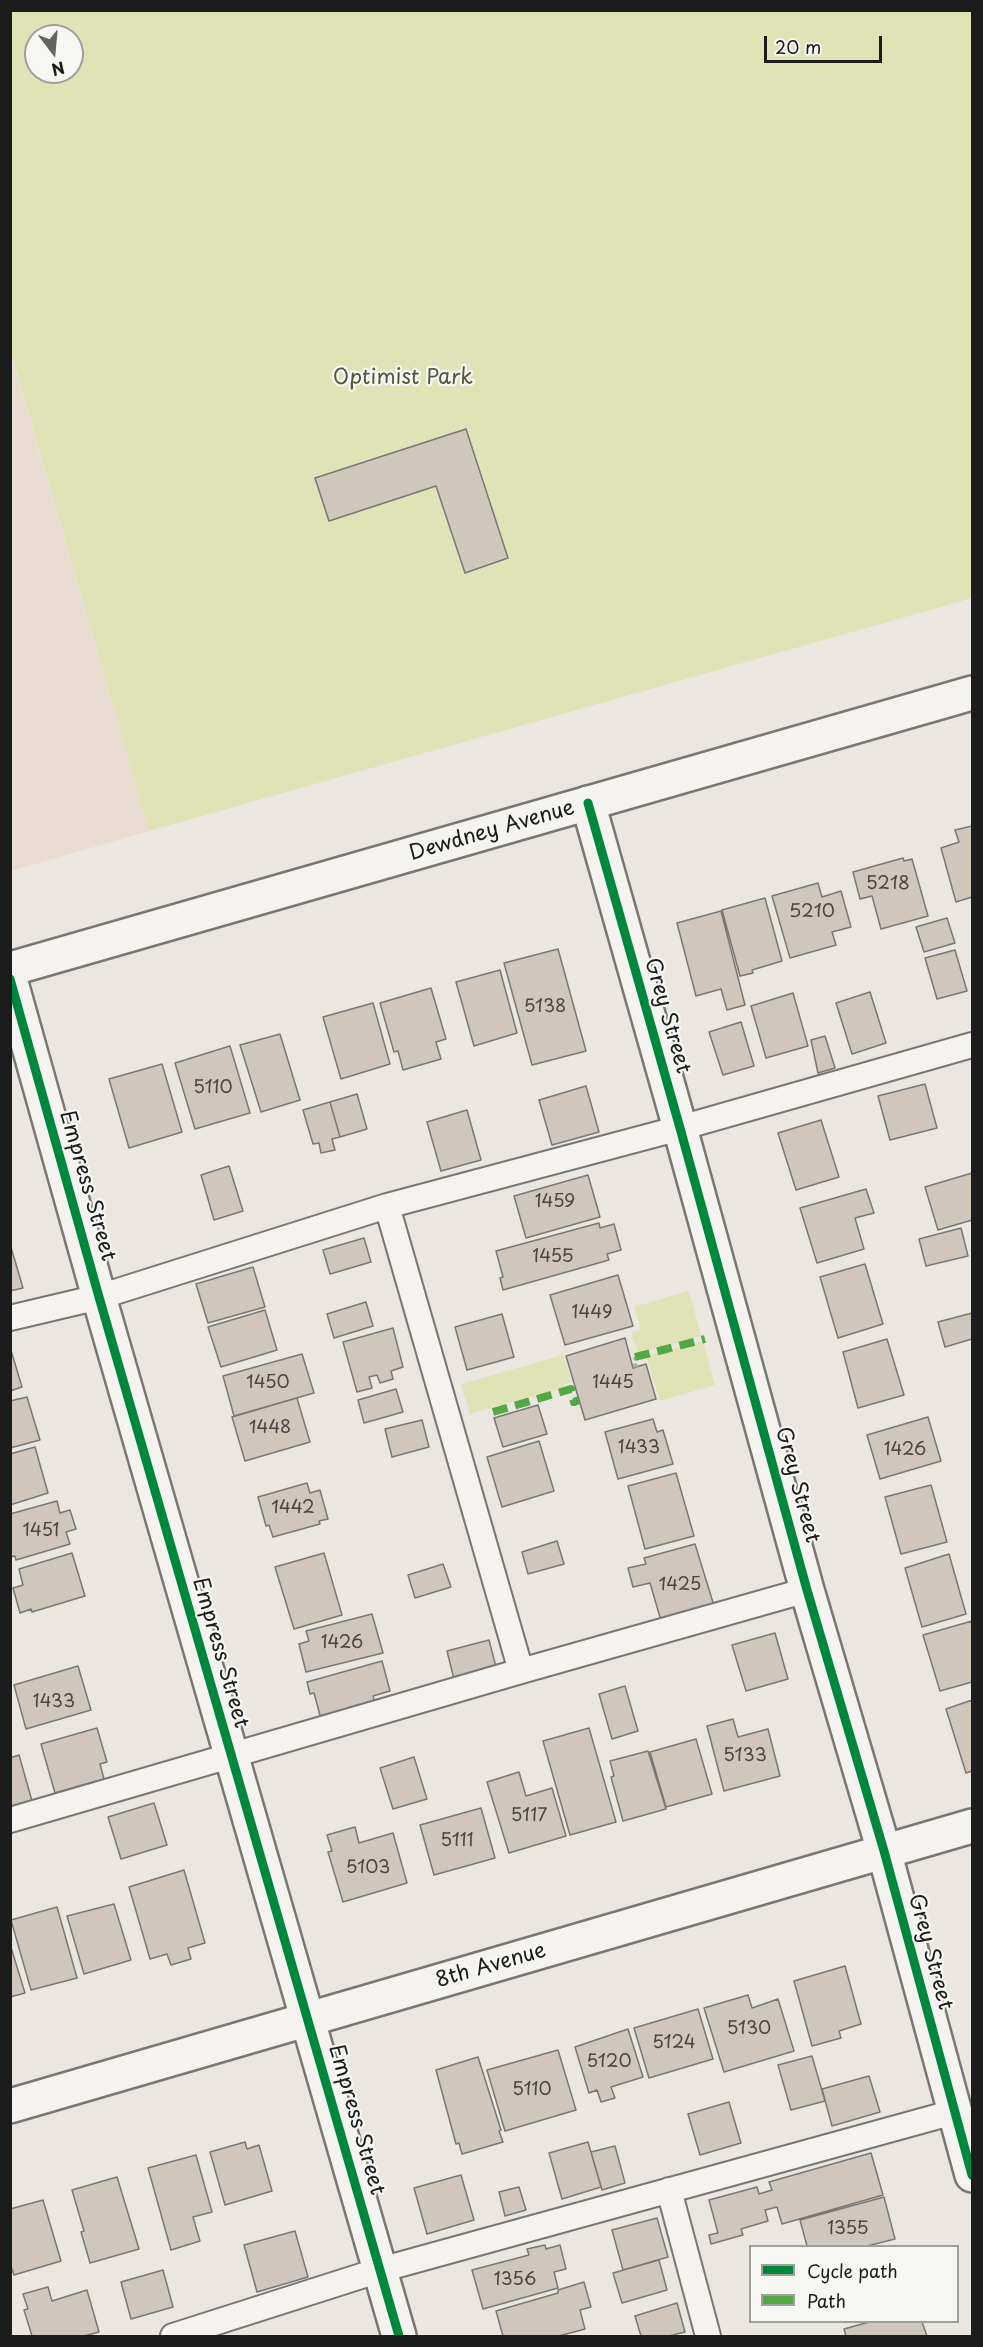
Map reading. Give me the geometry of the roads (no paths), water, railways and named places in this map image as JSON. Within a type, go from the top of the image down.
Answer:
[{"type":"street","name":"Dewdney Avenue","points":[[10,969],[972,693]]},
{"type":"street","name":"Grey Street","points":[[588,803],[807,1590],[884,1851],[972,2175]]},
{"type":"street","name":"Empress Street","points":[[10,979],[399,2337]]},
{"type":"street","name":"8th Avenue","points":[[10,2106],[972,1826]]},
{"type":"lane","points":[[10,1318],[99,1296],[387,1206],[680,1128],[972,1045]]},
{"type":"lane","points":[[387,1206],[521,1671]]},
{"type":"lane","points":[[10,1820],[807,1590]]},
{"type":"lane","points":[[173,2337],[380,2270],[954,2112]]},
{"type":"lane","points":[[669,2190],[708,2337]]},
{"type":"park label","name":"Optimist Park","points":[[403,378]]}]
